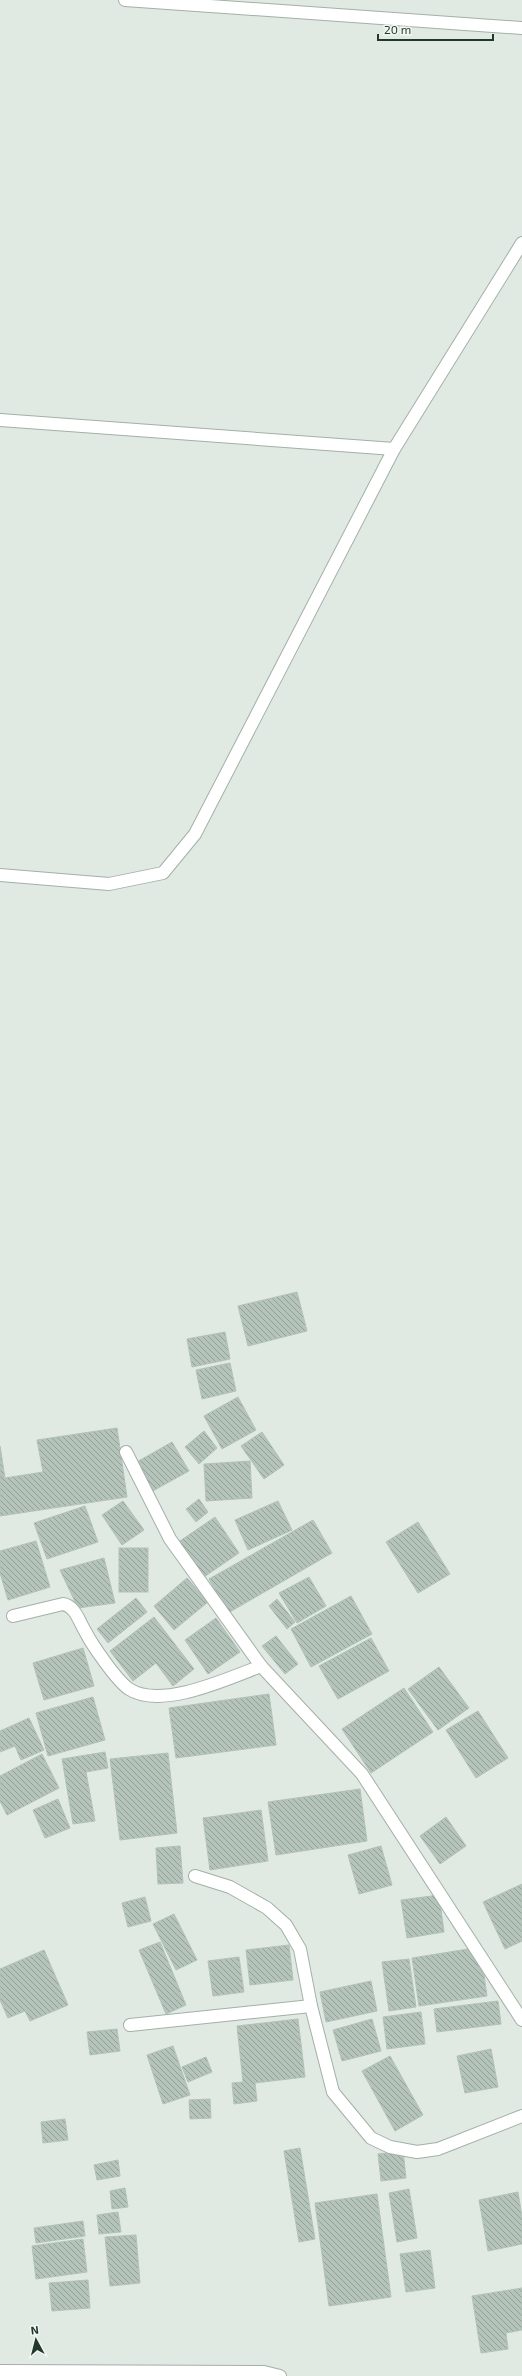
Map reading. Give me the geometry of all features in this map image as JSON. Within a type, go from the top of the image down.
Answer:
[{"type":"street","points":[[125,0],[522,28]]},
{"type":"street","points":[[0,875],[109,884],[163,873],[195,834],[394,449],[522,243]]},
{"type":"street","points":[[0,420],[394,449]]},
{"type":"street","points":[[126,1452],[170,1539],[261,1666],[362,1774],[522,2020]]},
{"type":"street","points":[[13,1616],[63,1604],[69,1605],[74,1610],[94,1648],[129,1689],[149,1696],[170,1695],[195,1690],[261,1666]]},
{"type":"street","points":[[196,1876],[230,1887],[267,1908],[286,1925],[300,1949],[311,2006],[333,2092],[371,2138],[390,2147],[417,2152],[438,2149],[522,2116]]},
{"type":"street","points":[[130,2025],[311,2006]]},
{"type":"street","points":[[0,2371],[264,2372],[280,2376]]},
{"type":"building","points":[[297,1292],[307,1331],[248,1346],[238,1306]]},
{"type":"building","points":[[225,1332],[230,1359],[192,1367],[187,1339]]},
{"type":"building","points":[[230,1363],[236,1391],[202,1399],[196,1370]]},
{"type":"building","points":[[238,1397],[256,1430],[222,1449],[204,1416]]},
{"type":"building","points":[[117,1428],[127,1497],[0,1516],[0,1446],[5,1478],[43,1472],[37,1440]]},
{"type":"building","points":[[204,1431],[217,1448],[199,1464],[185,1447]]},
{"type":"building","points":[[262,1432],[284,1465],[264,1479],[241,1446]]},
{"type":"building","points":[[172,1442],[189,1471],[151,1492],[135,1463]]},
{"type":"building","points":[[250,1461],[252,1498],[206,1501],[204,1464]]},
{"type":"building","points":[[199,1499],[208,1512],[196,1522],[186,1509]]},
{"type":"building","points":[[123,1501],[144,1530],[122,1545],[102,1515]]},
{"type":"building","points":[[278,1501],[292,1530],[248,1550],[235,1520]]},
{"type":"building","points":[[85,1506],[98,1542],[47,1559],[34,1523]]},
{"type":"building","points":[[215,1517],[239,1553],[201,1579],[177,1543]]},
{"type":"building","points":[[313,1520],[332,1553],[228,1613],[209,1579]]},
{"type":"building","points":[[418,1522],[450,1574],[418,1593],[386,1542]]},
{"type":"building","points":[[36,1541],[50,1587],[8,1600],[0,1573],[0,1551]]},
{"type":"building","points":[[119,1548],[148,1548],[148,1592],[119,1592]]},
{"type":"building","points":[[104,1558],[115,1603],[78,1608],[60,1570]]},
{"type":"building","points":[[309,1577],[326,1606],[297,1623],[279,1593]]},
{"type":"building","points":[[187,1578],[208,1602],[174,1630],[154,1606]]},
{"type":"building","points":[[351,1596],[372,1634],[311,1667],[291,1629]]},
{"type":"building","points":[[136,1598],[147,1612],[108,1643],[97,1629]]},
{"type":"building","points":[[277,1599],[295,1622],[287,1629],[269,1606]]},
{"type":"building","points":[[154,1617],[194,1669],[173,1686],[156,1663],[133,1681],[110,1651]]},
{"type":"building","points":[[216,1618],[240,1652],[208,1674],[185,1640]]},
{"type":"building","points":[[276,1636],[298,1664],[285,1674],[262,1646]]},
{"type":"building","points":[[371,1638],[389,1671],[338,1699],[319,1666]]},
{"type":"building","points":[[83,1648],[94,1686],[44,1700],[33,1663]]},
{"type":"building","points":[[439,1667],[469,1708],[438,1730],[408,1689]]},
{"type":"building","points":[[404,1688],[433,1732],[371,1773],[342,1729]]},
{"type":"building","points":[[269,1694],[276,1745],[176,1758],[169,1708]]},
{"type":"building","points":[[93,1697],[105,1740],[48,1756],[36,1713]]},
{"type":"building","points":[[478,1711],[508,1758],[476,1778],[446,1730]]},
{"type":"building","points":[[29,1718],[44,1750],[21,1760],[15,1746],[0,1752],[0,1731]]},
{"type":"building","points":[[105,1752],[108,1768],[86,1772],[95,1821],[73,1824],[62,1759]]},
{"type":"building","points":[[168,1753],[177,1833],[120,1840],[110,1759]]},
{"type":"building","points":[[42,1754],[59,1788],[7,1815],[0,1801],[0,1776]]},
{"type":"building","points":[[360,1789],[367,1841],[276,1855],[268,1802]]},
{"type":"building","points":[[58,1799],[70,1828],[45,1838],[33,1810]]},
{"type":"building","points":[[261,1810],[268,1861],[210,1870],[203,1818]]},
{"type":"building","points":[[446,1817],[466,1846],[440,1864],[420,1836]]},
{"type":"building","points":[[180,1846],[183,1883],[158,1884],[156,1848]]},
{"type":"building","points":[[381,1846],[392,1885],[359,1894],[348,1855]]},
{"type":"building","points":[[522,1884],[522,1941],[505,1949],[483,1902]]},
{"type":"building","points":[[439,1895],[444,1932],[407,1938],[401,1900]]},
{"type":"building","points":[[145,1897],[151,1921],[128,1927],[122,1903]]},
{"type":"building","points":[[174,1914],[197,1960],[176,1970],[153,1924]]},
{"type":"building","points":[[160,1942],[186,2005],[166,2014],[139,1950]]},
{"type":"building","points":[[289,1945],[293,1980],[250,1985],[246,1950]]},
{"type":"building","points":[[468,1949],[484,1975],[487,1996],[419,2006],[412,1958]]},
{"type":"building","points":[[44,1950],[68,2005],[30,2021],[25,2011],[8,2018],[0,2000],[0,1969]]},
{"type":"building","points":[[239,1957],[244,1992],[213,1996],[208,1961]]},
{"type":"building","points":[[409,1959],[416,2007],[389,2011],[382,1962]]},
{"type":"building","points":[[371,1981],[377,2011],[326,2022],[320,1992]]},
{"type":"building","points":[[498,2001],[501,2024],[437,2032],[434,2009]]},
{"type":"building","points":[[421,2012],[425,2044],[387,2049],[383,2017]]},
{"type":"building","points":[[298,2019],[305,2077],[255,2083],[257,2101],[234,2104],[232,2083],[243,2082],[237,2026]]},
{"type":"building","points":[[372,2019],[381,2051],[342,2061],[333,2030]]},
{"type":"building","points":[[117,2029],[120,2051],[90,2055],[87,2032]]},
{"type":"building","points":[[173,2046],[190,2095],[163,2104],[147,2055]]},
{"type":"building","points":[[491,2049],[498,2087],[465,2093],[457,2056]]},
{"type":"building","points":[[390,2056],[423,2115],[395,2131],[362,2071]]},
{"type":"building","points":[[206,2057],[212,2072],[188,2082],[182,2067]]},
{"type":"building","points":[[210,2099],[211,2118],[190,2119],[189,2100]]},
{"type":"building","points":[[65,2119],[68,2140],[43,2143],[41,2122]]},
{"type":"building","points":[[300,2148],[315,2239],[299,2242],[284,2151]]},
{"type":"building","points":[[403,2151],[406,2178],[381,2181],[378,2154]]},
{"type":"building","points":[[118,2160],[120,2176],[97,2180],[94,2165]]},
{"type":"building","points":[[125,2188],[128,2207],[112,2209],[110,2191]]},
{"type":"building","points":[[409,2189],[417,2238],[397,2242],[389,2193]]},
{"type":"building","points":[[518,2192],[522,2217],[522,2244],[488,2251],[479,2200]]},
{"type":"building","points":[[377,2194],[391,2297],[329,2306],[315,2203]]},
{"type":"building","points":[[118,2212],[121,2232],[99,2234],[97,2215]]},
{"type":"building","points":[[83,2221],[85,2236],[36,2243],[34,2228]]},
{"type":"building","points":[[136,2235],[140,2283],[110,2286],[105,2237]]},
{"type":"building","points":[[83,2239],[87,2272],[36,2279],[32,2246]]},
{"type":"building","points":[[430,2250],[435,2288],[406,2292],[400,2254]]},
{"type":"building","points":[[88,2280],[90,2308],[52,2311],[49,2283]]},
{"type":"building","points":[[522,2288],[522,2330],[506,2333],[508,2349],[481,2353],[472,2296]]}]
